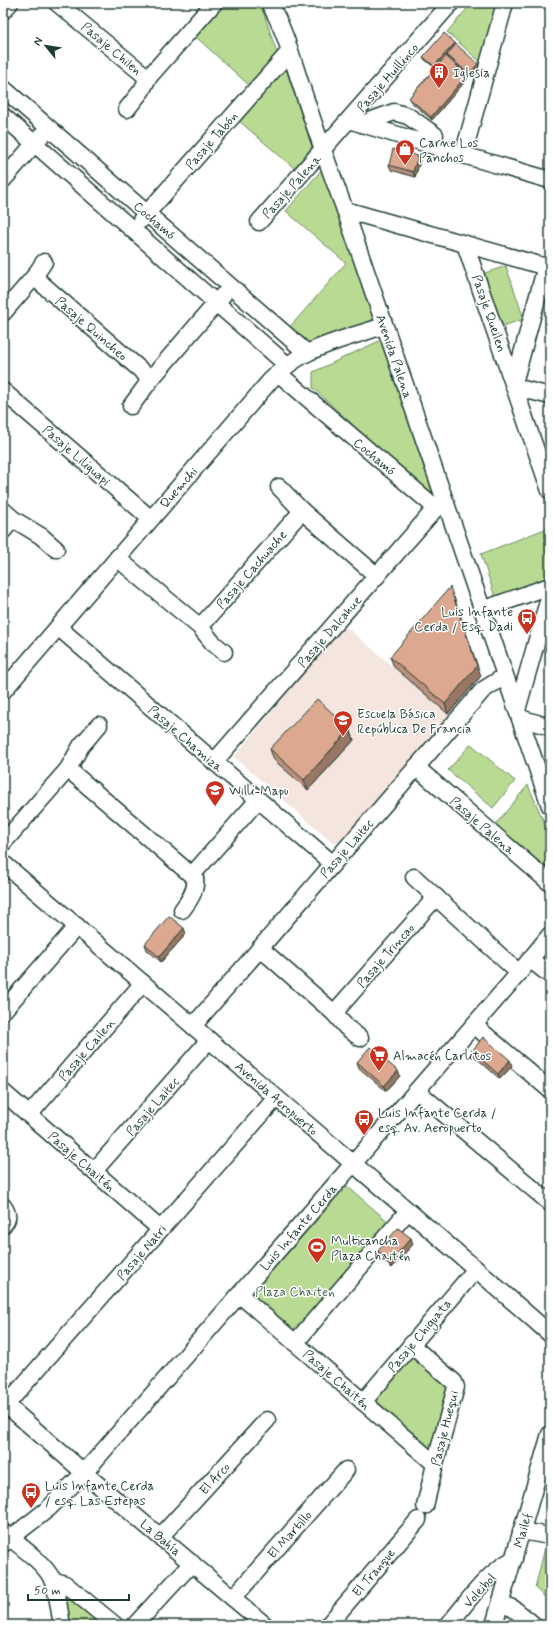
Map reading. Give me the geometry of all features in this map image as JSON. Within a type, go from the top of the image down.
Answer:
[{"type":"street","points":[[3,11],[10,3]]},
{"type":"street","name":"Pasaje Chilen","points":[[57,3],[148,78]]},
{"type":"street","name":"Pasaje Chilen","points":[[127,108],[142,90],[148,78],[214,3]]},
{"type":"street","name":"Avenida Palena","points":[[269,3],[275,13],[290,51],[384,326],[441,505],[482,610],[518,714]]},
{"type":"street","name":"Pasaje Huillinco","points":[[323,151],[356,122],[451,3]]},
{"type":"street","points":[[462,155],[505,3]]},
{"type":"street","name":"Pasaje Tabón","points":[[133,229],[290,51]]},
{"type":"street","name":"Cochamó","points":[[3,88],[307,353]]},
{"type":"street","points":[[356,122],[394,112],[408,116],[435,135]]},
{"type":"street","name":"Cochamó","points":[[3,116],[217,302],[283,369],[441,505]]},
{"type":"street","points":[[356,122],[462,155],[550,180]]},
{"type":"street","points":[[3,180],[49,127]]},
{"type":"street","name":"Pasaje Palena","points":[[259,222],[323,151]]},
{"type":"street","name":"Pasaje Queilen","points":[[345,210],[548,267],[515,385]]},
{"type":"street","name":"Pasaje Queilen","points":[[465,244],[515,385],[550,491]]},
{"type":"street","points":[[3,313],[34,277],[44,262]]},
{"type":"street","name":"Pasaje Quincheo","points":[[34,277],[150,379]]},
{"type":"street","points":[[131,406],[150,379],[231,286]]},
{"type":"street","name":"Quemchi","points":[[3,691],[262,390],[283,369],[307,353],[326,345],[384,326]]},
{"type":"street","points":[[515,385],[550,396]]},
{"type":"street","name":"Pasaje Liliguapi","points":[[3,391],[151,519]]},
{"type":"street","points":[[279,487],[302,511],[377,576]]},
{"type":"street","name":"Pasaje Dalcahue","points":[[214,762],[441,505]]},
{"type":"street","name":"Pasaje Cachuache","points":[[200,627],[302,511]]},
{"type":"street","points":[[3,531],[8,514],[33,530],[56,549]]},
{"type":"street","points":[[117,558],[200,627],[213,643],[224,652]]},
{"type":"street","points":[[482,610],[550,586]]},
{"type":"street","points":[[550,594],[545,628],[518,714],[550,806]]},
{"type":"street","name":"Pasaje Chamiza","points":[[58,627],[333,864]]},
{"type":"street","name":"Pasaje Laitec","points":[[193,1026],[483,690],[505,676]]},
{"type":"street","points":[[518,714],[550,727]]},
{"type":"street","points":[[3,843],[68,769],[81,746],[99,725]]},
{"type":"street","name":"Pasaje Palena","points":[[416,767],[550,883]]},
{"type":"street","points":[[68,769],[192,875],[195,880],[191,896],[182,910]]},
{"type":"street","points":[[192,875],[258,800]]},
{"type":"street","name":"Avenida Aeropuerto","points":[[5,870],[76,926],[143,983],[550,1334]]},
{"type":"street","points":[[414,877],[519,973]]},
{"type":"street","name":"Pasaje Trincao","points":[[334,1013],[436,897]]},
{"type":"street","points":[[3,1011],[76,926]]},
{"type":"street","name":"Luis Infante Cerda","points":[[6,1538],[48,1509],[84,1473],[531,960],[550,935]]},
{"type":"street","points":[[260,948],[360,1038]]},
{"type":"street","points":[[531,960],[550,975]]},
{"type":"street","name":"Pasaje Cailen","points":[[29,1115],[143,983]]},
{"type":"street","points":[[474,1025],[550,1090]]},
{"type":"street","name":"Pasaje Laitec","points":[[94,1171],[209,1040]]},
{"type":"street","points":[[417,1091],[550,1203]]},
{"type":"street","name":"Pasaje Chaitén","points":[[3,1092],[160,1229]]},
{"type":"street","name":"Pasaje Natri","points":[[4,1404],[276,1098]]},
{"type":"street","points":[[3,1206],[7,1213],[7,1221],[3,1225]]},
{"type":"street","points":[[295,1343],[408,1211]]},
{"type":"street","name":"Pasaje Chiguata","points":[[363,1402],[476,1269]]},
{"type":"street","name":"Pasaje Chaitén","points":[[240,1295],[435,1464]]},
{"type":"street","name":"Pasaje Huequi","points":[[411,1345],[454,1382],[456,1387],[421,1513]]},
{"type":"street","name":"La Bahía","points":[[4,1404],[265,1625]]},
{"type":"street","name":"El Arco","points":[[160,1536],[267,1420]]},
{"type":"street","name":"Mailef","points":[[494,1625],[550,1434]]},
{"type":"street","name":"El Martillo","points":[[233,1598],[346,1470]]},
{"type":"street","name":"El Tranque","points":[[328,1625],[421,1513]]},
{"type":"street","points":[[522,1531],[550,1536]]},
{"type":"street","points":[[6,1538],[41,1565],[52,1580],[62,1625]]},
{"type":"street","name":"Voleibol","points":[[448,1625],[491,1575],[501,1566],[514,1559]]},
{"type":"street","points":[[135,1625],[192,1563]]},
{"type":"street","points":[[52,1580],[65,1584],[115,1625]]},
{"type":"street","points":[[501,1603],[514,1609],[534,1625]]},
{"type":"shaded area","name":"Escuela Básica República De Francia","points":[[344,625],[452,717],[344,841],[334,844],[234,757]]},
{"type":"green space","points":[[226,3],[255,3],[262,8],[278,56],[251,87],[196,37]]},
{"type":"green space","points":[[472,3],[501,3],[484,63],[478,60],[447,32]]},
{"type":"green space","points":[[286,69],[312,147],[294,168],[239,121]]},
{"type":"green space","points":[[324,167],[374,321],[307,344],[289,328],[346,263],[286,211]]},
{"type":"green space","points":[[506,266],[524,319],[497,328],[479,275]]},
{"type":"green space","points":[[381,340],[432,491],[427,494],[313,388],[313,372]]},
{"type":"green space","points":[[550,527],[550,567],[546,583],[496,600],[481,554]]},
{"type":"green space","points":[[471,744],[515,781],[493,808],[448,770]]},
{"type":"green space","points":[[528,785],[550,836],[550,877],[496,824]]},
{"type":"green space","name":"Plaza Chaiten","points":[[347,1186],[391,1224],[297,1336],[250,1296]]},
{"type":"green space","points":[[412,1349],[451,1386],[434,1448],[428,1449],[371,1396]]},
{"type":"green space","points":[[550,1528],[550,1602],[535,1588]]},
{"type":"green space","points":[[61,1586],[107,1625],[70,1625]]},
{"type":"building","points":[[444,33],[455,43],[434,66],[423,57]]},
{"type":"building","points":[[456,44],[478,64],[469,74],[447,55]]},
{"type":"building","name":"Iglesia","points":[[446,56],[467,75],[431,117],[409,98]]},
{"type":"building","name":"Carne Los Panchos","points":[[393,149],[418,156],[413,172],[389,165]]},
{"type":"building","points":[[450,587],[477,666],[445,704],[390,657]]},
{"type":"building","points":[[317,699],[350,729],[304,780],[270,749]]},
{"type":"building","points":[[169,916],[184,928],[159,957],[145,944]]},
{"type":"building","points":[[483,1037],[510,1060],[498,1074],[472,1051]]},
{"type":"building","name":"Almacén Carlitos","points":[[370,1047],[398,1071],[384,1086],[357,1062]]},
{"type":"building","points":[[398,1228],[411,1238],[390,1262],[378,1251]]},
{"type":"place","name":"Iglesia","points":[[439,89]]},
{"type":"place","name":"Carne Los Panchos","points":[[405,166]]},
{"type":"place","name":"Luis Infante Cerda / Esq. Dadi","points":[[527,635]]},
{"type":"place","name":"Escuela Básica República De Francia","points":[[343,737]]},
{"type":"place","name":"Willi-Mapu","points":[[215,807]]},
{"type":"place","name":"Almacén Carlitos","points":[[379,1072]]},
{"type":"place","name":"Luis Infante Cerda / esq. Av. Aeropuerto","points":[[364,1136]]},
{"type":"place","name":"Multicancha Plaza Chaitén","points":[[317,1264]]},
{"type":"place","name":"Luis Infante Cerda / esq. Las Estepas","points":[[31,1509]]}]
